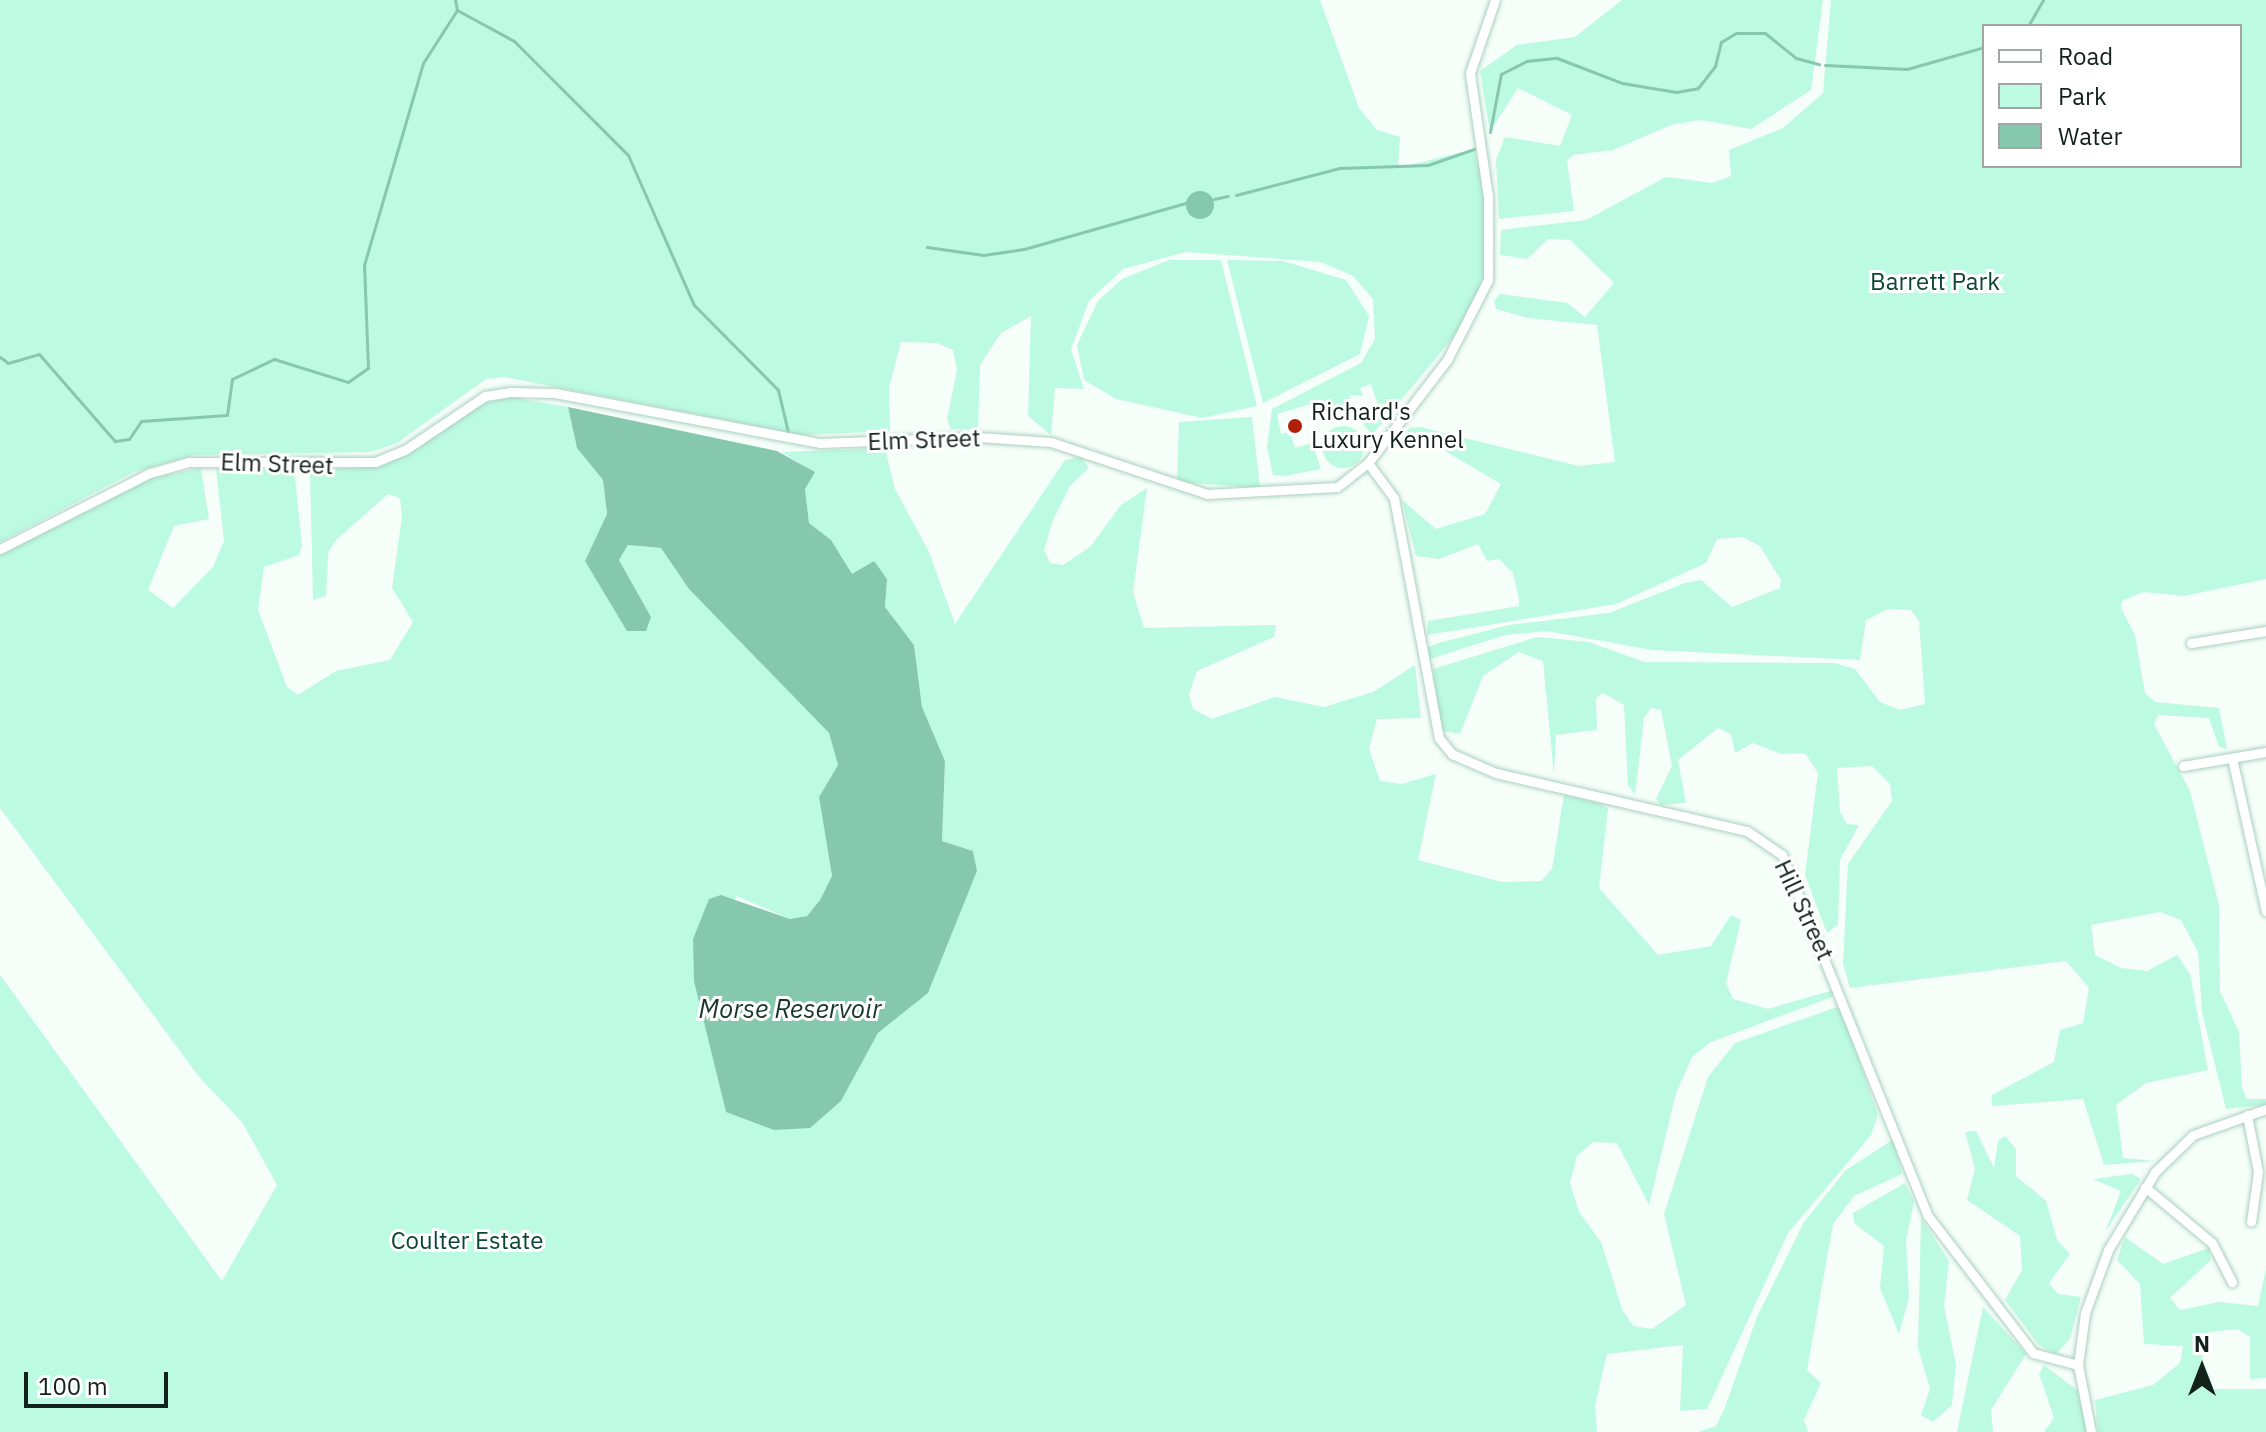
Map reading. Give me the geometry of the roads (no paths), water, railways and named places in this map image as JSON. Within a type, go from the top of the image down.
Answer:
[{"type":"street","name":"Elm Street","points":[[0,549],[150,473],[189,462],[375,462],[485,396],[511,392],[555,393],[820,443],[978,437],[1051,442],[1207,494],[1327,489],[1368,463],[1464,334],[1488,280],[1488,197],[1470,73],[1495,0]]},
{"type":"street","name":"Hill Street","points":[[1368,463],[1394,498],[1439,738],[1452,754],[1483,769],[1747,831],[1782,855],[1928,1216],[2033,1353],[2078,1365]]},
{"type":"street","points":[[2191,643],[2266,631]]},
{"type":"street","points":[[2183,766],[2266,752]]},
{"type":"street","points":[[2232,758],[2266,911]]},
{"type":"street","points":[[2091,1432],[2078,1365],[2089,1301],[2145,1187],[2193,1135],[2266,1109]]},
{"type":"street","points":[[2247,1115],[2258,1172],[2251,1222]]},
{"type":"street","points":[[2145,1187],[2212,1243],[2232,1282]]},
{"type":"water","points":[[1200,191],[1210,195],[1214,205],[1210,215],[1200,219],[1190,215],[1186,205],[1190,195]]},
{"type":"water","name":"Morse Reservoir","points":[[568,407],[777,451],[815,472],[805,489],[809,523],[831,540],[852,574],[874,561],[887,579],[885,607],[914,645],[922,707],[945,761],[942,841],[973,851],[977,871],[928,993],[878,1033],[841,1101],[810,1128],[774,1130],[726,1112],[694,981],[693,939],[709,899],[721,895],[790,919],[807,916],[820,900],[832,876],[819,797],[838,765],[829,733],[689,589],[661,548],[628,545],[619,560],[651,617],[646,631],[627,631],[585,561],[607,514],[603,480],[577,448]]},
{"type":"waterway","points":[[0,357],[8,363],[39,354],[115,441],[129,439],[141,421],[227,415],[232,379],[274,359],[348,382],[368,368],[364,265],[423,63],[457,10],[455,0]]},
{"type":"waterway","points":[[2029,24],[2043,0]]},
{"type":"waterway","points":[[457,10],[514,41],[628,155],[694,305],[778,390],[788,432]]},
{"type":"waterway","points":[[1490,132],[1501,74],[1526,61],[1557,58],[1622,83],[1676,92],[1698,88],[1715,66],[1721,42],[1736,33],[1765,33],[1796,58],[1819,64]]},
{"type":"waterway","points":[[1825,65],[1907,69],[1982,48]]},
{"type":"waterway","points":[[1236,195],[1340,168],[1428,165],[1474,149]]},
{"type":"waterway","points":[[1214,199],[1228,196]]},
{"type":"waterway","points":[[927,247],[983,255],[1024,249],[1186,203]]},
{"type":"place","name":"Richard's Luxury Kennel","points":[[1295,426]]},
{"type":"park label","name":"Barrett Park","points":[[1935,282]]},
{"type":"park label","name":"Coulter Estate","points":[[467,1241]]}]
